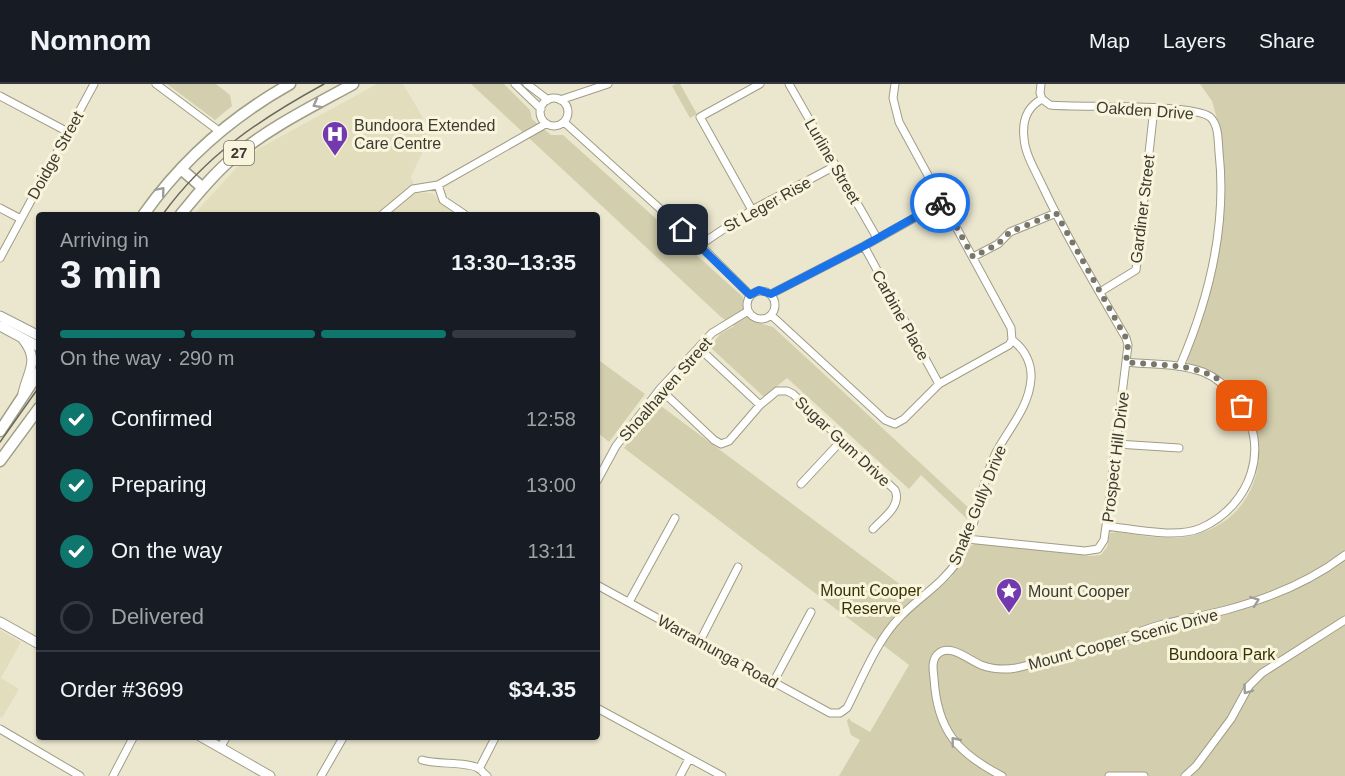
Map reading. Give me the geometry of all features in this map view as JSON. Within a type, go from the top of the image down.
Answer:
[{"type":"highway","name":"27","points":[[145,212],[156,196],[219,131],[255,103],[290,84]]},
{"type":"highway","name":"27","points":[[183,212],[233,158],[262,135],[353,84]]},
{"type":"highway","points":[[181,169],[203,188]]},
{"type":"highway","points":[[0,431],[36,377]]},
{"type":"highway","points":[[0,461],[36,412]]},
{"type":"main road","points":[[0,316],[36,334]]},
{"type":"main road","points":[[0,326],[36,345]]},
{"type":"main road","points":[[21,326],[36,329]]},
{"type":"main road","points":[[22,338],[30,348],[33,358],[22,398]]},
{"type":"main road","points":[[0,622],[36,642]]},
{"type":"main road","points":[[207,740],[270,776]]},
{"type":"street","name":"Doidge Street","points":[[0,258],[94,84]]},
{"type":"street","points":[[156,84],[219,131]]},
{"type":"street","points":[[515,84],[541,109]]},
{"type":"street","points":[[527,84],[548,100],[560,100],[608,84]]},
{"type":"street","points":[[752,210],[700,117],[760,84]]},
{"type":"street","name":"Lurline Street","points":[[789,84],[877,238]]},
{"type":"street","name":"Snake Gully Drive","points":[[840,713],[847,708],[885,635],[900,617],[948,575],[959,559],[998,450],[1014,426],[1027,396],[1031,378],[1023,349],[1012,340],[1011,328],[899,122],[893,98],[895,84]]},
{"type":"street","points":[[1041,84],[1042,99]]},
{"type":"street","points":[[548,100],[541,109],[541,116],[545,123],[557,126],[564,122],[568,110],[580,94]]},
{"type":"street","points":[[0,96],[68,132]]},
{"type":"street","name":"Oakden Drive","points":[[1042,99],[1050,105],[1154,108],[1199,113],[1210,117],[1216,127],[1220,159],[1220,209],[1216,248],[1207,294],[1180,366]]},
{"type":"street","name":"Prospect Hill Drive","points":[[967,539],[1085,551],[1098,549],[1104,540],[1128,345],[1056,213],[1027,154],[1024,139],[1026,113],[1042,99]]},
{"type":"street","points":[[560,100],[568,110]]},
{"type":"street","name":"Gardiner Street","points":[[1100,292],[1136,270],[1154,108]]},
{"type":"street","points":[[564,122],[700,245],[750,295]]},
{"type":"street","points":[[385,212],[413,189],[438,186],[545,123]]},
{"type":"street","name":"St Leger Rise","points":[[700,245],[752,210],[835,166]]},
{"type":"street","points":[[438,186],[443,200],[461,212]]},
{"type":"street","points":[[771,294],[775,307],[771,315],[758,319],[748,311],[746,304],[750,295],[759,290],[771,294],[943,202]]},
{"type":"street","points":[[0,208],[21,219]]},
{"type":"street","points":[[973,257],[998,244],[1010,232],[1056,213]]},
{"type":"street","name":"Carbine Place","points":[[864,246],[939,384]]},
{"type":"street","name":"Shoalhaven Street","points":[[600,476],[616,446],[660,389],[712,333],[748,311]]},
{"type":"street","points":[[771,315],[885,420],[895,424],[904,419],[939,384],[1009,345],[1012,340]]},
{"type":"street","points":[[699,348],[760,405]]},
{"type":"street","points":[[1106,526],[1177,533],[1199,529],[1226,514],[1242,494],[1254,467],[1255,435],[1242,406],[1225,384],[1204,372],[1180,366],[1126,362]]},
{"type":"street","name":"Sugar Gum Drive","points":[[660,389],[721,444],[729,441],[760,405],[777,391],[787,391],[897,492],[897,501],[873,529]]},
{"type":"street","points":[[801,484],[842,440]]},
{"type":"street","points":[[1117,444],[1179,448]]},
{"type":"street","points":[[629,602],[675,518]]},
{"type":"street","name":"Mount Cooper Scenic Drive","points":[[1002,776],[966,754],[952,739],[941,719],[935,698],[933,667],[937,654],[949,650],[979,664],[1003,669],[1061,658],[1106,645],[1158,625],[1252,602],[1306,579],[1345,555]]},
{"type":"street","points":[[700,640],[738,567]]},
{"type":"street","name":"Warramunga Road","points":[[600,587],[830,713],[840,713]]},
{"type":"street","points":[[774,681],[811,612]]},
{"type":"street","points":[[1185,776],[1196,766],[1231,719],[1250,686],[1262,673],[1345,620]]},
{"type":"street","points":[[600,710],[722,776]]},
{"type":"street","points":[[2,732],[70,774],[80,776]]},
{"type":"street","points":[[113,776],[132,740]]},
{"type":"street","points":[[220,748],[225,740]]},
{"type":"street","points":[[321,776],[342,740]]},
{"type":"street","points":[[479,769],[494,740]]},
{"type":"street","points":[[680,776],[689,759]]},
{"type":"street","points":[[422,760],[437,764],[464,765],[479,769],[487,776]]},
{"type":"street","points":[[1109,776],[1144,776]]},
{"type":"shaded area","name":"Bundoora Extended Care Centre","points":[[377,84],[403,84],[422,116],[426,131],[424,149],[411,177],[418,193],[435,195],[439,202],[452,212],[196,212],[239,165],[258,149]]},
{"type":"shaded area","points":[[0,630],[21,642],[1,678],[19,689],[2,718],[0,717]]},
{"type":"green space","points":[[167,84],[216,84],[230,95],[232,106],[215,120]]},
{"type":"green space","points":[[471,84],[504,84],[530,110],[532,119],[551,135],[563,135],[743,297],[743,306],[752,321],[773,327],[970,509],[967,519],[921,475],[909,489],[787,378],[764,397],[710,347],[720,334],[734,326],[721,317]]},
{"type":"green space","points":[[680,84],[697,114],[690,118],[672,86]]},
{"type":"green space","name":"Bundoora Park","points":[[1200,84],[1345,84],[1345,776],[839,776],[860,740],[851,735],[847,721],[849,718],[870,732],[909,665],[883,645],[906,616],[951,578],[970,546],[986,544],[1090,556],[1101,555],[1107,547],[1110,533],[1165,538],[1194,535],[1223,522],[1244,502],[1255,477],[1259,450],[1253,422],[1240,398],[1218,378],[1189,365],[1187,361],[1209,297],[1221,233],[1220,129],[1212,101]]},
{"type":"green space","points":[[600,361],[645,394],[609,442],[600,434]]},
{"type":"green space","name":"Mount Cooper Reserve","points":[[657,403],[917,597],[899,612],[878,641],[624,448]]},
{"type":"tram line","points":[[165,212],[197,174],[216,156],[256,125],[324,84]]},
{"type":"tram line","points":[[0,442],[36,391]]},
{"type":"way so far","points":[[940,203],[943,202],[973,257],[998,244],[1010,232],[1056,213],[1126,338],[1128,345],[1126,362],[1180,366],[1204,372],[1225,384],[1242,406]]},
{"type":"place","name":"Bundoora Extended Care Centre","points":[[335,157]]},
{"type":"place","name":"Mount Cooper","points":[[1009,614]]},
{"type":"route","points":[[683,230],[750,295],[759,290],[771,294],[864,246],[940,203]]}]
